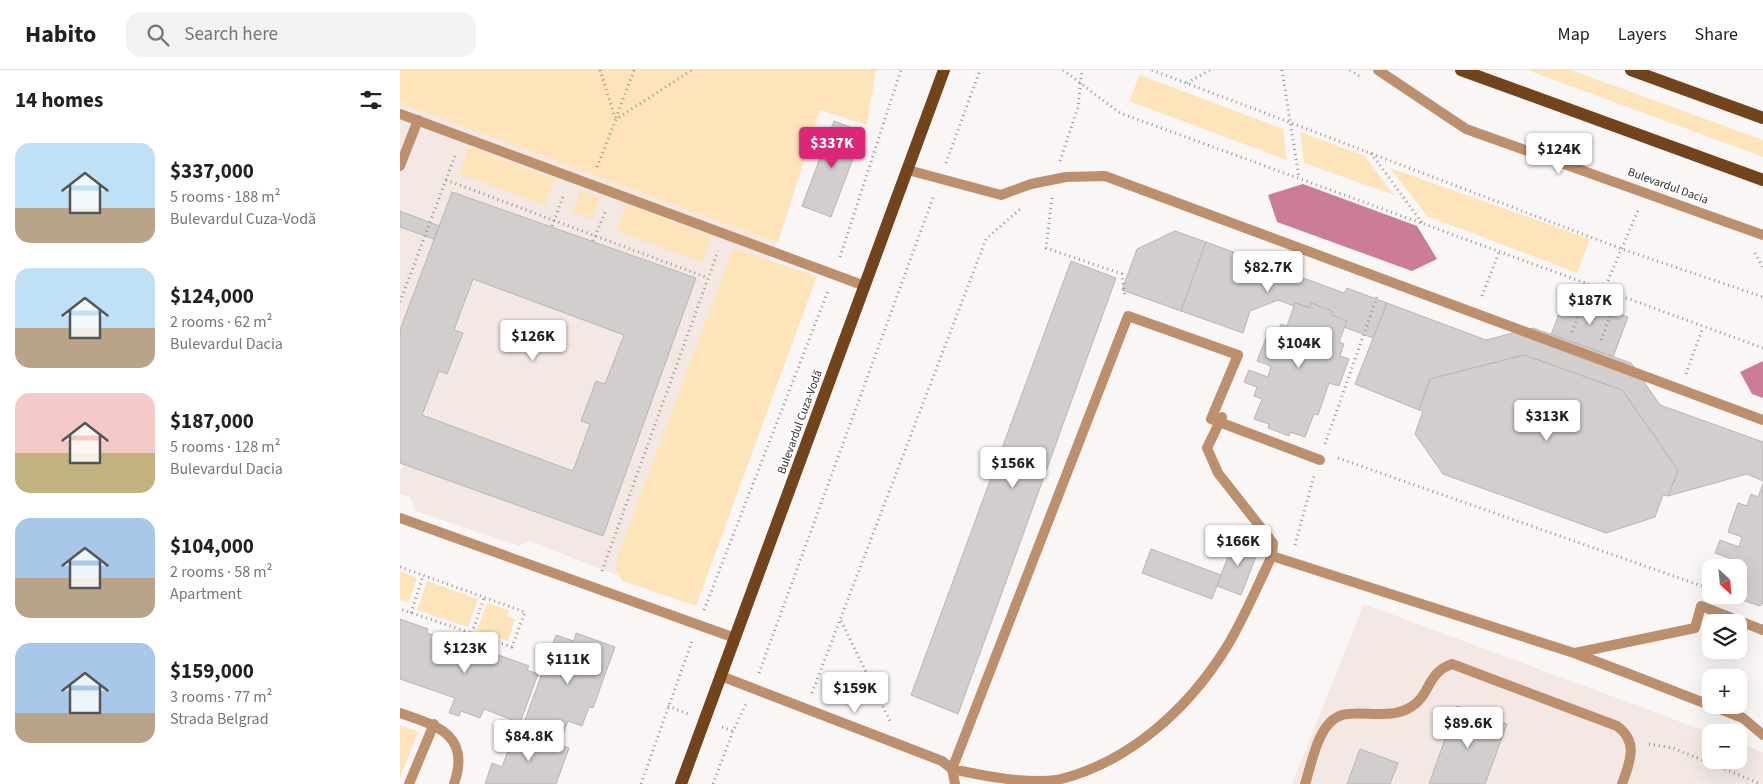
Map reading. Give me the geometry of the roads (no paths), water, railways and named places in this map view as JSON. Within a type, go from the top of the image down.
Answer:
[{"type":"main road","name":"Bulevardul Cuza-Vodă","points":[[681,784],[944,70]]},
{"type":"main road","points":[[1461,70],[1763,180]]},
{"type":"main road","points":[[1631,70],[1763,118]]},
{"type":"street","name":"Bulevardul Dacia","points":[[1378,70],[1466,129],[1763,235]]},
{"type":"street","points":[[400,114],[865,286]]},
{"type":"street","points":[[400,166],[418,120]]},
{"type":"street","points":[[908,170],[939,180],[1001,195],[1031,184],[1054,179],[1106,176],[1763,420]]},
{"type":"street","points":[[955,784],[952,769],[1128,316],[1238,355],[1211,419],[1320,460]]},
{"type":"street","points":[[721,676],[754,687],[942,761],[952,769],[1007,781],[1056,780],[1107,762],[1149,735],[1176,713],[1202,682],[1227,647],[1272,556],[1273,543],[1218,473],[1207,448],[1222,417]]},
{"type":"street","points":[[400,518],[735,638]]},
{"type":"street","points":[[1272,556],[1574,653],[1743,718],[1763,735]]},
{"type":"street","points":[[1574,653],[1695,628],[1701,606],[1763,630]]},
{"type":"street","points":[[1305,784],[1321,738],[1334,719],[1344,714],[1400,713],[1418,702],[1434,675],[1442,668],[1452,664],[1618,726],[1627,733],[1631,742],[1631,754],[1622,784]]},
{"type":"street","points":[[400,713],[434,724],[452,739],[459,769],[454,784]]},
{"type":"street","points":[[409,784],[434,724]]}]
